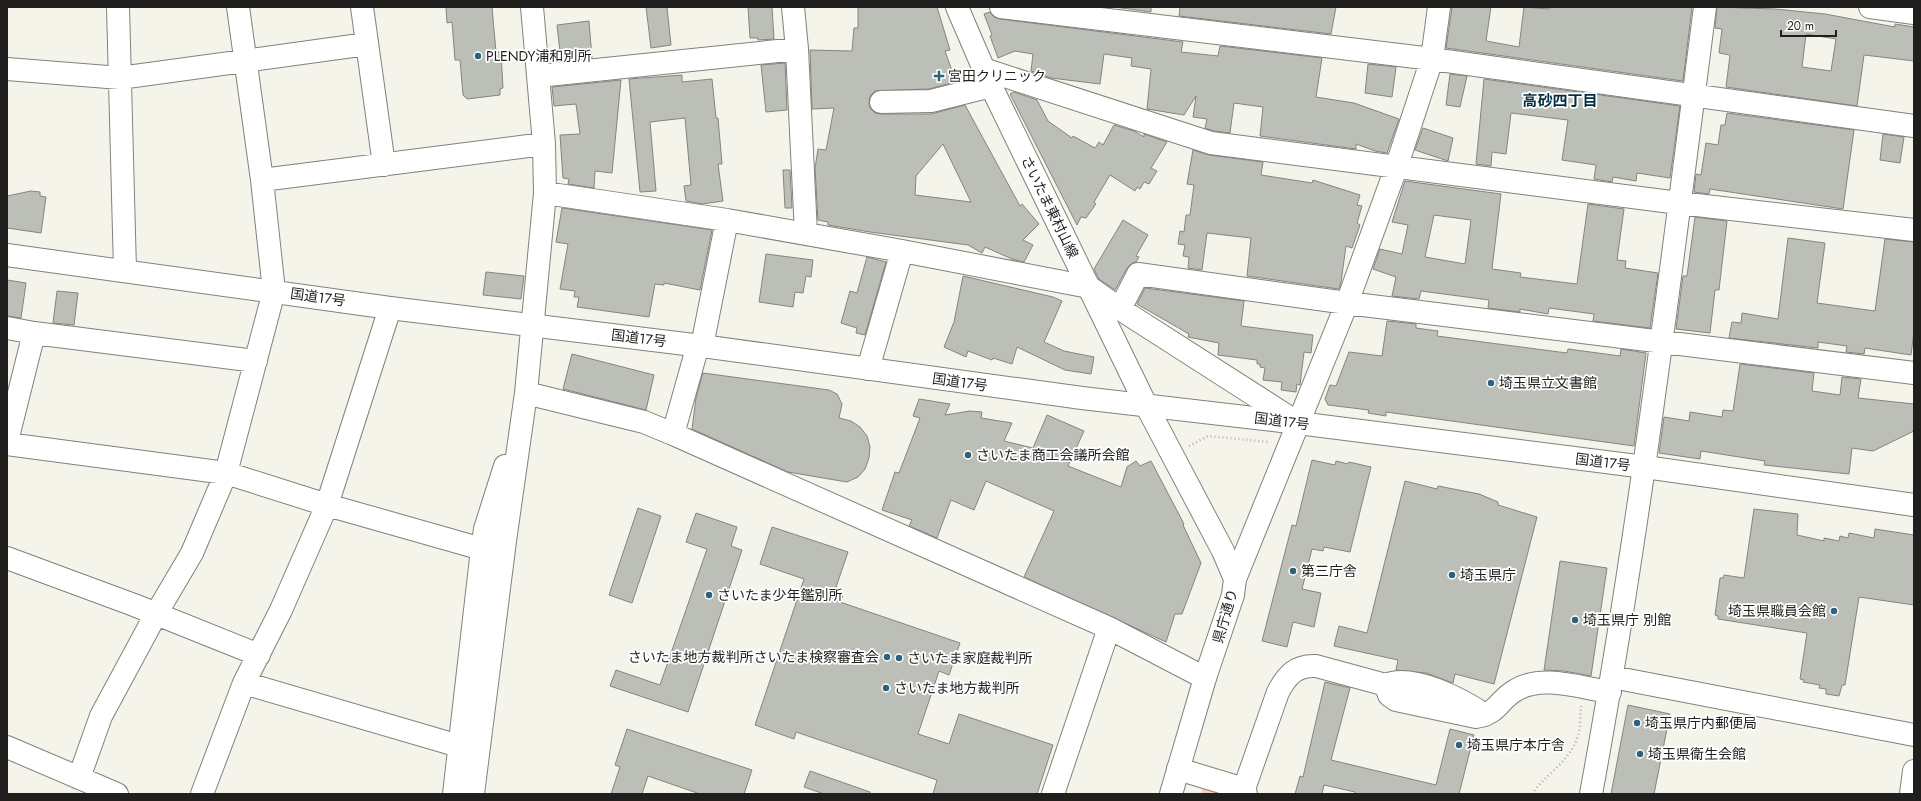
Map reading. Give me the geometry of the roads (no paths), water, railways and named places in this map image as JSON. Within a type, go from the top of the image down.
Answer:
[{"type":"main road","points":[[118,7],[125,270]]},
{"type":"main road","points":[[90,786],[101,716],[156,614],[192,553],[226,473],[274,291],[262,180],[238,7]]},
{"type":"main road","points":[[362,7],[384,165]]},
{"type":"main road","points":[[474,794],[505,541],[526,393],[534,324],[545,193],[544,144],[532,7]]},
{"type":"main road","points":[[793,7],[797,49],[806,234]]},
{"type":"main road","name":"さいたま東村山線","points":[[957,7],[987,77],[1146,405]]},
{"type":"main road","points":[[1001,7],[1432,59],[1914,126]]},
{"type":"main road","points":[[1235,579],[1347,303],[1396,168],[1432,59],[1439,7]]},
{"type":"main road","points":[[1591,794],[1611,685],[1645,468],[1705,7]]},
{"type":"main road","points":[[1870,7],[1914,13]]},
{"type":"main road","points":[[7,69],[120,78],[367,44]]},
{"type":"main road","points":[[538,76],[797,49]]},
{"type":"main road","points":[[881,102],[931,101],[987,77],[1211,143],[1396,168],[1914,230]]},
{"type":"main road","points":[[262,180],[544,144]]},
{"type":"main road","points":[[545,193],[726,220],[1089,286],[1120,309],[1298,423]]},
{"type":"main road","points":[[673,434],[700,346],[726,220]]},
{"type":"main road","points":[[868,369],[902,251]]},
{"type":"main road","name":"国道17号","points":[[7,256],[125,270],[390,308],[534,324],[1082,398],[1298,423],[1914,505]]},
{"type":"main road","points":[[1120,309],[1138,274],[1347,303],[1914,373]]},
{"type":"main road","points":[[202,794],[244,683],[281,610],[327,505],[390,308]]},
{"type":"main road","points":[[7,328],[34,333],[256,361]]},
{"type":"main road","points":[[34,333],[7,443],[226,473],[327,505],[482,549]]},
{"type":"main road","points":[[526,393],[644,422],[673,434],[1109,628],[1205,678]]},
{"type":"main road","points":[[454,794],[482,549],[486,529],[526,393]]},
{"type":"main road","name":"県庁通り","points":[[1146,405],[1223,551],[1235,579],[1233,595],[1205,678],[1171,794]]},
{"type":"main road","points":[[7,558],[156,614],[259,655]]},
{"type":"main road","points":[[1053,794],[1109,628]]},
{"type":"main road","points":[[1178,769],[1245,792],[1278,692],[1290,673],[1308,666],[1316,666],[1386,685],[1389,695],[1396,700],[1465,716],[1485,715],[1493,711],[1515,690],[1537,682],[1611,685],[1914,734]]},
{"type":"main road","points":[[244,683],[459,746]]},
{"type":"main road","points":[[7,747],[90,786],[117,794]]},
{"type":"main road","points":[[1911,794],[1914,771]]},
{"type":"place","name":"PLENDY浦和別所","points":[[478,56]]},
{"type":"place","name":"宮田クリニック","points":[[939,76]]},
{"type":"place","name":"埼玉県立文書館","points":[[1491,383]]},
{"type":"place","name":"さいたま商工会議所会館","points":[[968,455]]},
{"type":"place","name":"第三庁舎","points":[[1293,571]]},
{"type":"place","name":"埼玉県庁","points":[[1452,575]]},
{"type":"place","name":"さいたま少年鑑別所","points":[[709,595]]},
{"type":"place","name":"埼玉県職員会館","points":[[1834,611]]},
{"type":"place","name":"埼玉県庁 別館","points":[[1575,620]]},
{"type":"place","name":"さいたま地方裁判所さいたま検察審査会","points":[[887,657]]},
{"type":"place","name":"さいたま家庭裁判所","points":[[899,658]]},
{"type":"place","name":"さいたま地方裁判所","points":[[886,688]]},
{"type":"place","name":"埼玉県庁内郵便局","points":[[1637,723]]},
{"type":"place","name":"埼玉県庁本庁舎","points":[[1459,745]]},
{"type":"place","name":"埼玉県衛生会館","points":[[1640,754]]},
{"type":"district","name":"高砂四丁目","points":[[1560,101]]}]
